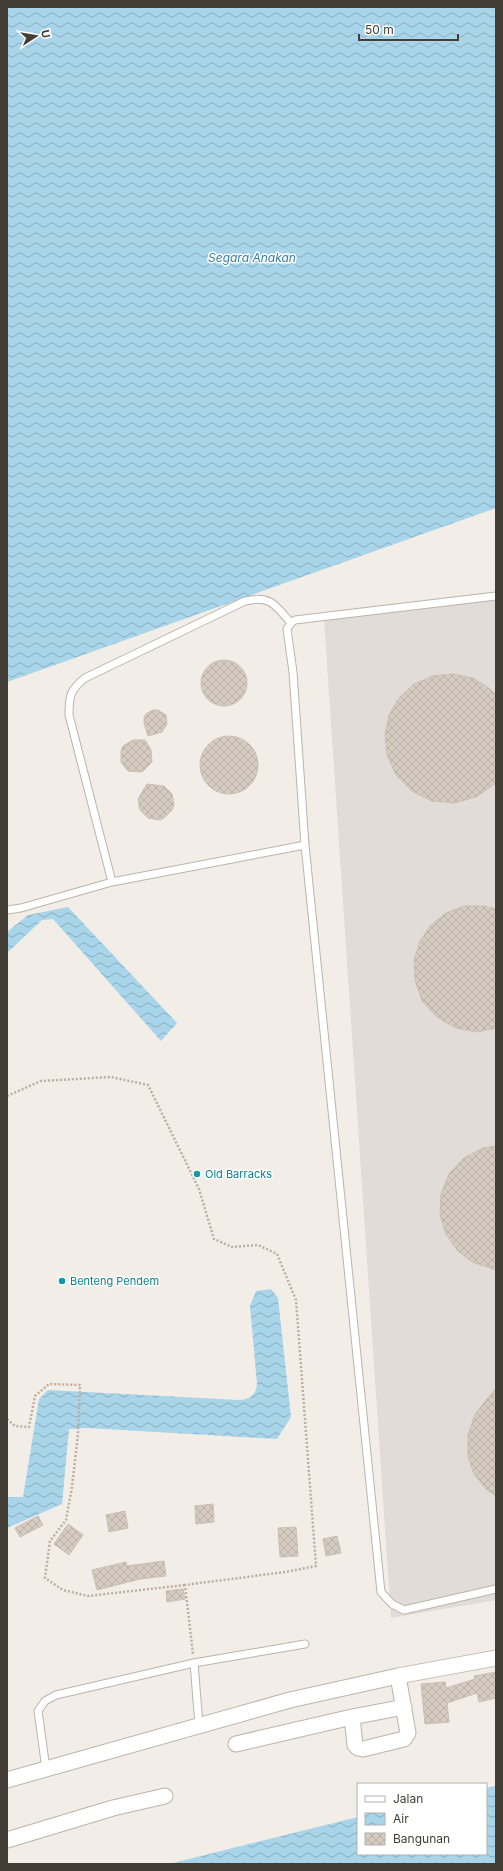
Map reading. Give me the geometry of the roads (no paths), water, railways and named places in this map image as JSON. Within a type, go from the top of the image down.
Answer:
[{"type":"street","points":[[7,1780],[290,1700],[398,1676],[496,1658]]},
{"type":"street","points":[[352,1717],[355,1745],[363,1749],[406,1738],[408,1733],[398,1676]]},
{"type":"street","points":[[236,1744],[352,1717],[404,1708]]},
{"type":"street","points":[[7,1840],[113,1808],[165,1796]]},
{"type":"lane","points":[[496,596],[295,620],[291,623],[288,629],[293,672],[305,845],[381,1592],[392,1604],[404,1610],[496,1589]]},
{"type":"lane","points":[[112,882],[69,715],[69,699],[74,686],[85,678],[245,601],[259,598],[272,602],[291,623]]},
{"type":"lane","points":[[7,910],[21,908],[112,882],[305,845]]},
{"type":"lane","points":[[46,1769],[38,1711],[45,1701],[67,1691],[194,1663],[305,1644]]},
{"type":"lane","points":[[194,1663],[199,1725]]},
{"type":"water","name":"Segara Anakan","points":[[7,7],[496,7],[496,508],[7,682]]},
{"type":"water","points":[[68,907],[177,1023],[161,1041],[53,919],[42,920],[7,953],[7,932],[28,915]]},
{"type":"water","points":[[271,1289],[278,1298],[291,1417],[277,1439],[87,1428],[69,1429],[62,1504],[7,1528],[7,1497],[23,1497],[39,1399],[48,1390],[239,1400],[246,1399],[254,1394],[257,1384],[250,1306],[256,1291]]},
{"type":"water","points":[[496,1786],[496,1864],[169,1864],[357,1817],[357,1855],[487,1855],[487,1788]]},
{"type":"place","name":"Old Barracks","points":[[197,1174]]},
{"type":"place","name":"Benteng Pendem","points":[[62,1281]]}]
